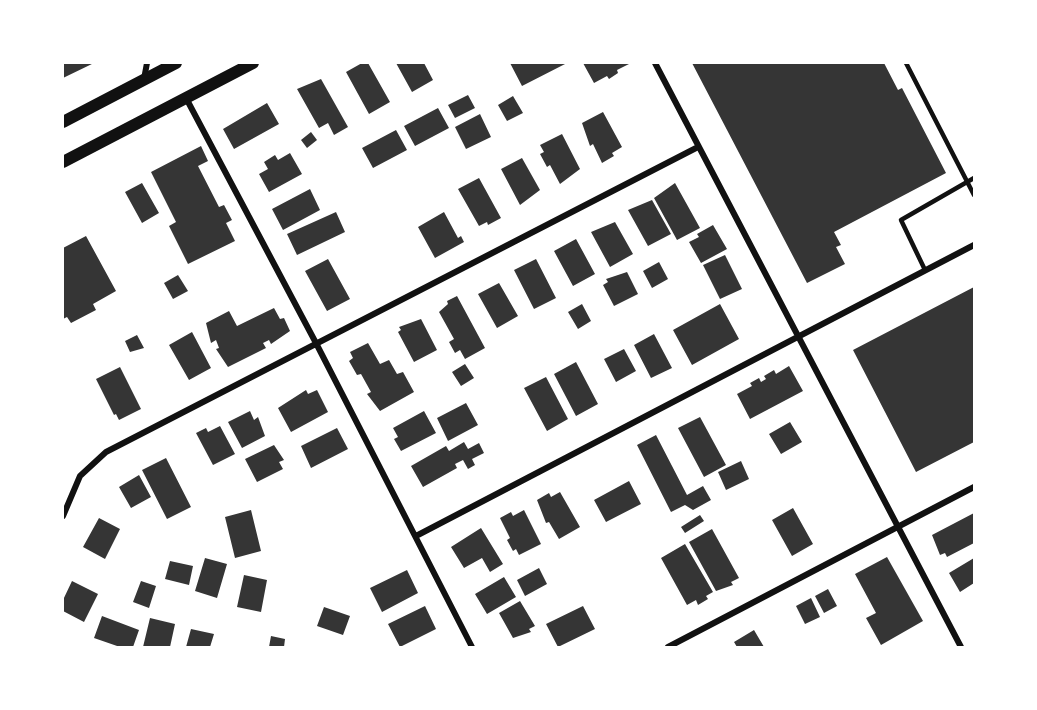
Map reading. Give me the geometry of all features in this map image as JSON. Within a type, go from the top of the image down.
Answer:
[{"type":"main road","points":[[63,122],[176,63]]},
{"type":"main road","points":[[63,162],[253,63]]},
{"type":"street","points":[[144,80],[147,63]]},
{"type":"street","points":[[655,63],[961,647]]},
{"type":"street","points":[[186,98],[317,345],[472,647]]},
{"type":"street","points":[[63,516],[80,476],[106,452],[698,147]]},
{"type":"street","points":[[416,536],[974,245]]},
{"type":"street","points":[[668,647],[974,487]]},
{"type":"lane","points":[[906,63],[974,195]]},
{"type":"lane","points":[[925,270],[901,220],[974,178]]},
{"type":"building","points":[[63,63],[94,63],[63,78]]},
{"type":"building","points":[[362,63],[368,63],[390,102],[369,114],[346,72]]},
{"type":"building","points":[[396,63],[424,63],[433,80],[412,92]]},
{"type":"building","points":[[510,63],[567,63],[522,86]]},
{"type":"building","points":[[583,63],[631,63],[617,70],[618,73],[609,79],[607,76],[594,83]]},
{"type":"building","points":[[692,63],[884,63],[898,90],[902,88],[946,173],[834,232],[841,245],[836,247],[845,264],[807,283]]},
{"type":"building","points":[[321,79],[348,127],[334,135],[328,123],[319,128],[297,89]]},
{"type":"building","points":[[468,95],[475,108],[455,118],[448,105]]},
{"type":"building","points":[[513,96],[523,113],[507,121],[498,105]]},
{"type":"building","points":[[267,103],[279,124],[234,149],[223,129]]},
{"type":"building","points":[[438,108],[449,128],[415,146],[404,126]]},
{"type":"building","points":[[603,112],[622,147],[612,153],[614,156],[602,163],[593,144],[590,146],[582,123]]},
{"type":"building","points":[[480,114],[491,137],[466,149],[455,127]]},
{"type":"building","points":[[396,130],[407,150],[373,168],[362,148]]},
{"type":"building","points":[[311,132],[317,140],[307,148],[301,140]]},
{"type":"building","points":[[562,134],[580,169],[560,184],[550,165],[547,167],[540,154],[544,152],[540,145]]},
{"type":"building","points":[[201,146],[208,161],[198,166],[219,207],[224,205],[232,220],[226,223],[235,241],[188,264],[169,226],[176,222],[151,172]]},
{"type":"building","points":[[290,153],[302,174],[269,192],[259,174],[268,169],[264,162],[275,155],[278,160]]},
{"type":"building","points":[[522,158],[540,190],[520,205],[501,169]]},
{"type":"building","points":[[479,178],[501,218],[488,225],[487,222],[479,226],[458,189]]},
{"type":"building","points":[[142,183],[159,213],[142,223],[125,192]]},
{"type":"building","points":[[675,183],[700,228],[677,240],[654,198]]},
{"type":"building","points":[[310,189],[320,210],[283,230],[272,209]]},
{"type":"building","points":[[652,200],[671,234],[648,246],[628,210]]},
{"type":"building","points":[[336,212],[345,232],[297,255],[287,234]]},
{"type":"building","points":[[444,212],[458,238],[461,236],[464,242],[435,258],[418,227]]},
{"type":"building","points":[[615,222],[633,254],[610,267],[591,232]]},
{"type":"building","points":[[713,225],[727,249],[701,263],[689,242],[699,237],[697,234]]},
{"type":"building","points":[[86,236],[116,291],[93,304],[96,310],[71,323],[67,317],[63,319],[63,248]]},
{"type":"building","points":[[576,239],[595,274],[573,286],[554,251]]},
{"type":"building","points":[[725,255],[742,289],[720,299],[703,265]]},
{"type":"building","points":[[328,259],[350,299],[327,311],[305,271]]},
{"type":"building","points":[[536,259],[556,298],[534,309],[514,270]]},
{"type":"building","points":[[659,262],[668,279],[652,288],[643,271]]},
{"type":"building","points":[[627,272],[638,294],[614,306],[603,285],[608,282],[606,279]]},
{"type":"building","points":[[178,275],[188,291],[173,299],[164,283]]},
{"type":"building","points":[[499,283],[518,316],[497,328],[478,294]]},
{"type":"building","points":[[974,287],[974,442],[916,472],[853,350]]},
{"type":"building","points":[[457,296],[485,348],[465,359],[460,350],[455,353],[449,342],[454,339],[439,312],[448,304],[447,301]]},
{"type":"building","points":[[582,304],[591,321],[578,329],[568,312]]},
{"type":"building","points":[[720,304],[739,339],[692,365],[673,330]]},
{"type":"building","points":[[274,308],[280,319],[284,318],[290,331],[271,344],[269,340],[263,343],[266,348],[228,367],[216,349],[219,348],[216,340],[211,343],[206,323],[229,311],[237,326]]},
{"type":"building","points":[[421,319],[437,350],[414,362],[398,332],[401,330],[399,327]]},
{"type":"building","points":[[192,332],[211,368],[189,380],[169,345]]},
{"type":"building","points":[[654,334],[672,368],[651,378],[634,345]]},
{"type":"building","points":[[137,335],[144,348],[130,352],[125,341]]},
{"type":"building","points":[[368,343],[380,364],[389,360],[397,374],[403,372],[414,392],[380,411],[367,394],[371,392],[361,374],[357,375],[349,361],[353,358],[350,352]]},
{"type":"building","points":[[624,349],[636,371],[616,382],[604,359]]},
{"type":"building","points":[[576,362],[598,404],[576,416],[554,374]]},
{"type":"building","points":[[465,364],[474,378],[461,386],[452,372]]},
{"type":"building","points":[[789,366],[803,391],[750,419],[737,394],[752,386],[750,383],[759,378],[761,382],[766,379],[764,376],[774,370],[776,374]]},
{"type":"building","points":[[120,367],[141,409],[119,420],[116,414],[114,415],[96,379]]},
{"type":"building","points":[[546,377],[568,419],[547,431],[524,388]]},
{"type":"building","points":[[306,390],[308,394],[317,390],[328,412],[291,432],[278,408]]},
{"type":"building","points":[[466,403],[478,425],[448,441],[437,418]]},
{"type":"building","points":[[250,411],[254,420],[258,417],[265,436],[242,448],[228,422]]},
{"type":"building","points":[[424,411],[436,433],[401,451],[394,439],[398,437],[393,428]]},
{"type":"building","points":[[700,417],[726,465],[704,477],[678,428]]},
{"type":"building","points":[[790,422],[802,442],[781,454],[769,434]]},
{"type":"building","points":[[220,426],[235,454],[213,465],[196,433],[206,428],[208,432]]},
{"type":"building","points":[[337,428],[348,449],[311,468],[301,446]]},
{"type":"building","points":[[656,435],[687,495],[703,486],[711,500],[693,510],[685,505],[671,512],[637,445]]},
{"type":"building","points":[[464,442],[468,449],[479,443],[484,453],[472,459],[475,465],[468,469],[463,460],[455,464],[457,468],[423,487],[411,466],[446,446],[449,451]]},
{"type":"building","points":[[274,445],[284,460],[279,462],[283,469],[257,482],[245,459]]},
{"type":"building","points":[[166,458],[191,507],[167,519],[142,470]]},
{"type":"building","points":[[741,461],[749,479],[726,490],[718,472]]},
{"type":"building","points":[[139,475],[151,497],[131,508],[119,487]]},
{"type":"building","points":[[629,481],[641,504],[606,522],[594,500]]},
{"type":"building","points":[[560,492],[580,527],[559,539],[549,522],[546,523],[537,500],[549,493],[551,497]]},
{"type":"building","points":[[793,508],[813,544],[792,556],[772,520]]},
{"type":"building","points":[[251,510],[261,551],[235,558],[225,517]]},
{"type":"building","points":[[524,510],[541,544],[519,555],[516,549],[513,551],[507,540],[510,538],[500,518],[511,512],[513,516]]},
{"type":"building","points":[[974,513],[974,543],[947,557],[945,553],[940,555],[932,535]]},
{"type":"building","points":[[700,515],[704,521],[685,533],[681,527]]},
{"type":"building","points":[[99,518],[120,529],[105,559],[83,547]]},
{"type":"building","points":[[481,528],[503,564],[490,572],[482,558],[464,568],[451,547]]},
{"type":"building","points":[[712,529],[739,578],[731,582],[733,585],[716,591],[689,542]]},
{"type":"building","points":[[685,544],[713,592],[706,596],[708,599],[698,605],[696,600],[687,605],[661,558]]},
{"type":"building","points":[[887,557],[923,621],[881,645],[866,618],[876,613],[855,574]]},
{"type":"building","points":[[205,558],[227,564],[217,598],[195,591]]},
{"type":"building","points":[[974,558],[974,583],[960,592],[949,573]]},
{"type":"building","points":[[170,561],[193,566],[189,585],[165,579]]},
{"type":"building","points":[[539,568],[547,584],[525,596],[517,580]]},
{"type":"building","points":[[407,570],[418,593],[382,612],[370,588]]},
{"type":"building","points":[[244,575],[267,580],[261,612],[237,607]]},
{"type":"building","points":[[504,577],[516,597],[487,614],[475,594]]},
{"type":"building","points":[[72,581],[98,594],[84,622],[63,611],[63,600]]},
{"type":"building","points":[[141,581],[156,586],[149,608],[133,602]]},
{"type":"building","points":[[828,589],[837,606],[824,613],[815,596]]},
{"type":"building","points":[[811,598],[820,617],[805,624],[796,606]]},
{"type":"building","points":[[520,601],[535,626],[529,629],[531,632],[513,638],[499,613]]},
{"type":"building","points":[[425,606],[436,629],[400,647],[388,624]]},
{"type":"building","points":[[583,606],[595,629],[558,647],[546,624]]},
{"type":"building","points":[[324,607],[350,616],[343,635],[317,626]]},
{"type":"building","points":[[102,616],[139,630],[133,647],[120,647],[94,638]]},
{"type":"building","points":[[150,618],[175,624],[170,647],[143,647]]},
{"type":"building","points":[[191,629],[214,634],[210,647],[186,647]]},
{"type":"building","points":[[754,630],[764,647],[737,647],[734,642]]},
{"type":"building","points":[[271,636],[285,639],[284,647],[269,647]]}]
